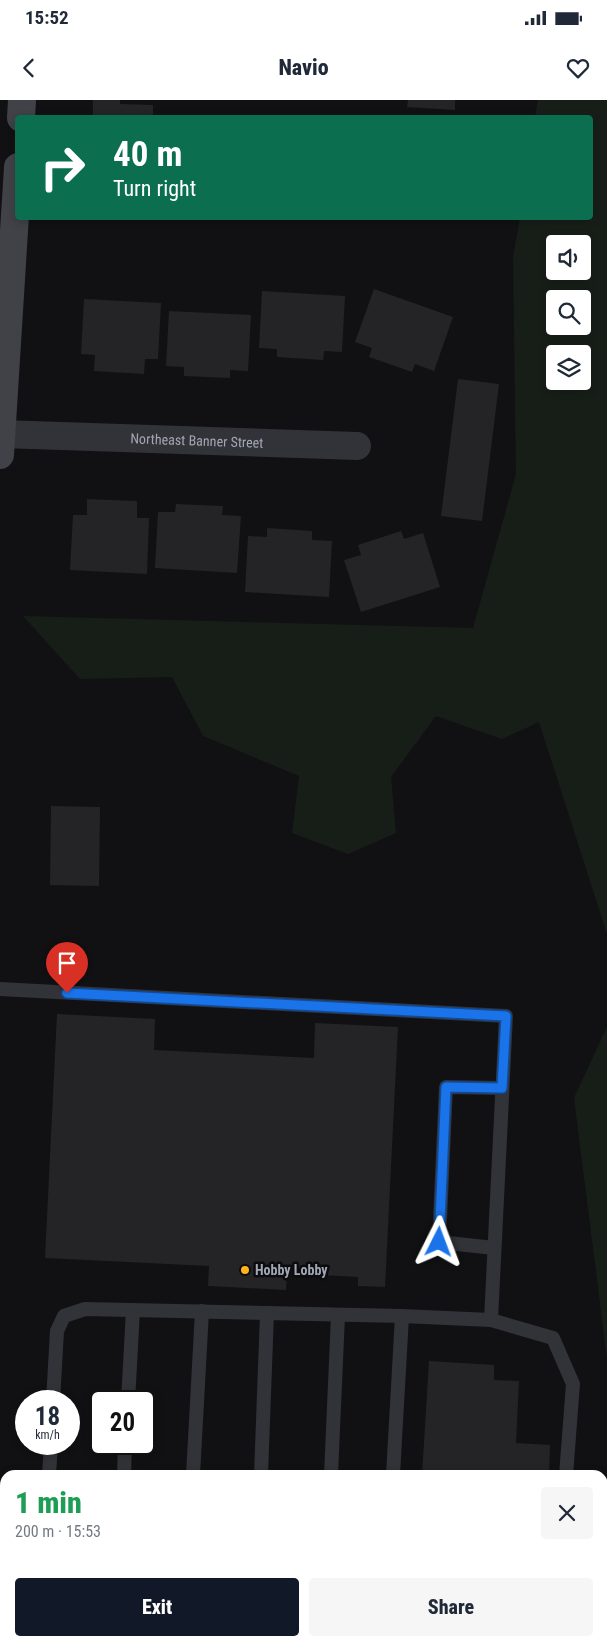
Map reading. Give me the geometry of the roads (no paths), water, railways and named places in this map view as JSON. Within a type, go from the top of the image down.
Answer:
[{"type":"street","points":[[20,115],[22,100]]},
{"type":"street","points":[[1,444],[15,216]]},
{"type":"street","name":"Northeast Banner Street","points":[[1,444],[39,436],[357,446]]},
{"type":"lane","points":[[0,989],[506,1016],[491,1320]]},
{"type":"lane","points":[[494,1248],[439,1242],[446,1087],[502,1088]]},
{"type":"lane","points":[[54,1390],[57,1331],[64,1316],[85,1309],[338,1314],[491,1320],[553,1338],[573,1384],[566,1470]]},
{"type":"lane","points":[[129,1390],[133,1310]]},
{"type":"lane","points":[[194,1470],[202,1311]]},
{"type":"lane","points":[[261,1470],[267,1313]]},
{"type":"lane","points":[[331,1470],[338,1314]]},
{"type":"lane","points":[[393,1470],[402,1316]]},
{"type":"lane","points":[[49,1470],[50,1455]]},
{"type":"lane","points":[[124,1470],[125,1455]]},
{"type":"place","name":"Hobby Lobby","points":[[245,1270]]}]
